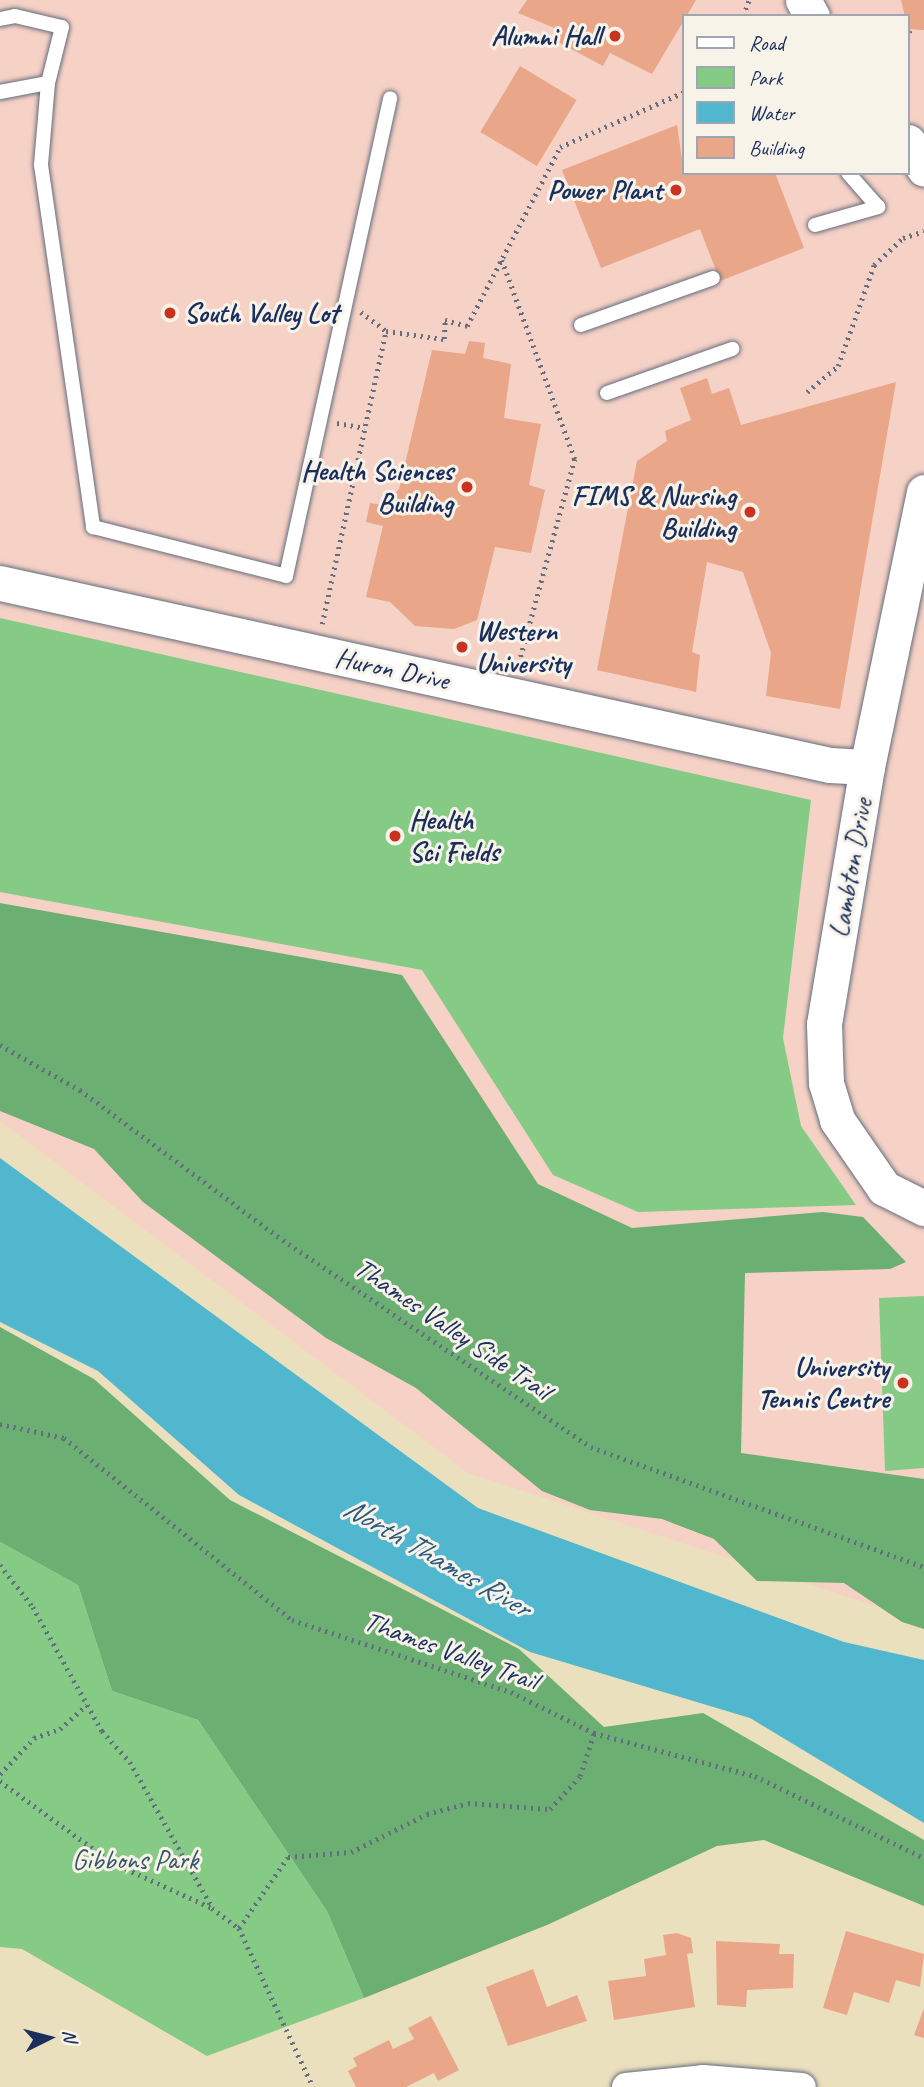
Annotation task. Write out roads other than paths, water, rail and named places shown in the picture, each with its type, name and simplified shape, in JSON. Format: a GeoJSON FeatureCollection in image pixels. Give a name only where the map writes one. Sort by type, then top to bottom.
{"type":"FeatureCollection","features":[{"type":"Feature","properties":{"kind":"street"},"geometry":{"type":"LineString","coordinates":[[910,145],[924,169]]}},
{"type":"Feature","properties":{"kind":"street","name":"Lambton Drive"},"geometry":{"type":"LineString","coordinates":[[924,492],[867,767],[824,1024],[826,1083],[837,1120],[884,1188],[924,1208]]}},
{"type":"Feature","properties":{"kind":"street","name":"Huron Drive"},"geometry":{"type":"LineString","coordinates":[[0,583],[830,765],[867,767]]}},
{"type":"Feature","properties":{"kind":"street"},"geometry":{"type":"LineString","coordinates":[[626,2087],[703,2079],[802,2087]]}},
{"type":"Feature","properties":{"kind":"lane"},"geometry":{"type":"LineString","coordinates":[[0,19],[15,16],[62,27],[48,83],[41,165],[93,527],[286,576],[323,420],[390,98]]}},
{"type":"Feature","properties":{"kind":"lane"},"geometry":{"type":"LineString","coordinates":[[0,92],[48,83]]}},
{"type":"Feature","properties":{"kind":"lane"},"geometry":{"type":"LineString","coordinates":[[815,225],[878,207],[850,175]]}},
{"type":"Feature","properties":{"kind":"lane"},"geometry":{"type":"LineString","coordinates":[[581,326],[713,278]]}},
{"type":"Feature","properties":{"kind":"lane"},"geometry":{"type":"LineString","coordinates":[[607,393],[732,349]]}},
{"type":"Feature","properties":{"kind":"water","name":"North Thames River"},"geometry":{"type":"Polygon","coordinates":[[[0,1158],[478,1508],[844,1642],[924,1660],[924,1823],[750,1718],[530,1652],[239,1495],[98,1371],[0,1322],[0,1158]]]}},
{"type":"Feature","properties":{"kind":"place","name":"Alumni Hall"},"geometry":{"type":"Point","coordinates":[615,36]}},
{"type":"Feature","properties":{"kind":"place","name":"Power Plant"},"geometry":{"type":"Point","coordinates":[676,190]}},
{"type":"Feature","properties":{"kind":"place","name":"South Valley Lot"},"geometry":{"type":"Point","coordinates":[170,313]}},
{"type":"Feature","properties":{"kind":"place","name":"Health Sciences Building"},"geometry":{"type":"Point","coordinates":[467,487]}},
{"type":"Feature","properties":{"kind":"place","name":"FIMS & Nursing Building"},"geometry":{"type":"Point","coordinates":[750,512]}},
{"type":"Feature","properties":{"kind":"place","name":"Western University"},"geometry":{"type":"Point","coordinates":[462,647]}},
{"type":"Feature","properties":{"kind":"place","name":"Health Sci Fields"},"geometry":{"type":"Point","coordinates":[395,836]}},
{"type":"Feature","properties":{"kind":"place","name":"University Tennis Centre"},"geometry":{"type":"Point","coordinates":[903,1383]}},
{"type":"Feature","properties":{"kind":"park label","name":"Gibbons Park"},"geometry":{"type":"Point","coordinates":[135,1860]}}]}
